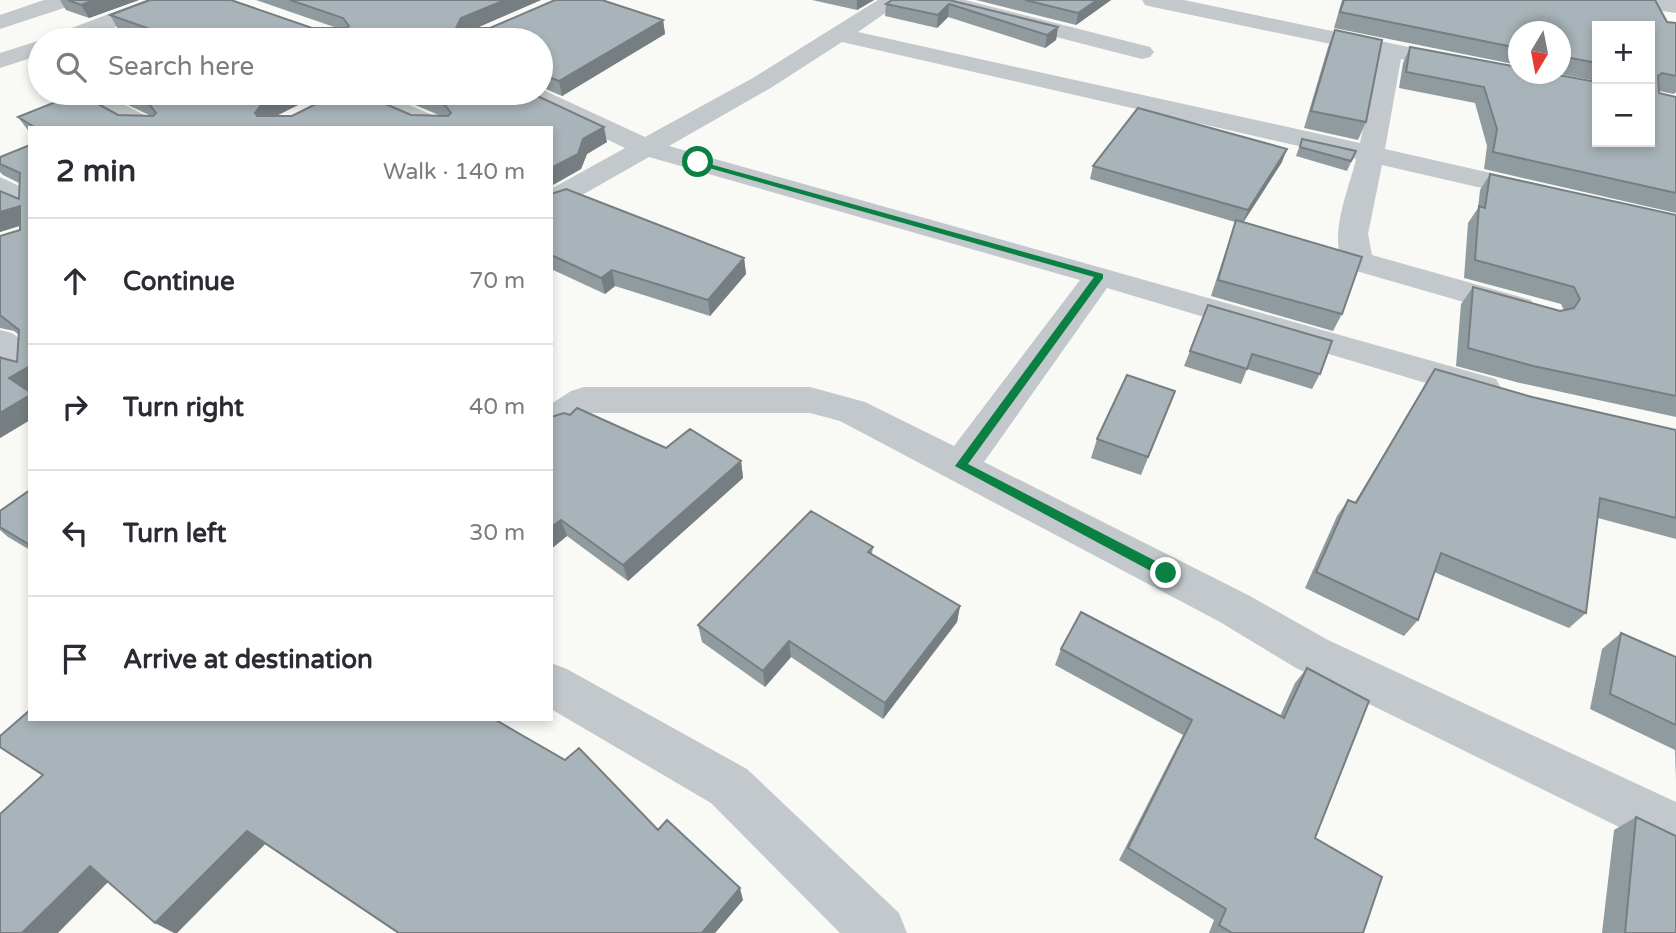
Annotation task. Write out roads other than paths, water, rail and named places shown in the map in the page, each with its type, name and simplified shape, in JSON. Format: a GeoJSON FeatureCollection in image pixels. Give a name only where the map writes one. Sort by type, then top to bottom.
{"type":"FeatureCollection","features":[{"type":"Feature","properties":{"kind":"street"},"geometry":{"type":"LineString","coordinates":[[0,22],[65,0]]}},
{"type":"Feature","properties":{"kind":"street"},"geometry":{"type":"LineString","coordinates":[[97,28],[165,0]]}},
{"type":"Feature","properties":{"kind":"street"},"geometry":{"type":"LineString","coordinates":[[559,189],[644,147],[760,84],[892,0]]}},
{"type":"Feature","properties":{"kind":"street"},"geometry":{"type":"LineString","coordinates":[[939,0],[1142,52]]}},
{"type":"Feature","properties":{"kind":"street"},"geometry":{"type":"LineString","coordinates":[[1153,0],[1474,67]]}},
{"type":"Feature","properties":{"kind":"street"},"geometry":{"type":"LineString","coordinates":[[1633,0],[1676,6]]}},
{"type":"Feature","properties":{"kind":"street"},"geometry":{"type":"LineString","coordinates":[[106,25],[114,28]]}},
{"type":"Feature","properties":{"kind":"street"},"geometry":{"type":"LineString","coordinates":[[840,35],[1570,200]]}},
{"type":"Feature","properties":{"kind":"street"},"geometry":{"type":"LineString","coordinates":[[1391,51],[1353,234],[1357,261],[1548,315]]}},
{"type":"Feature","properties":{"kind":"street"},"geometry":{"type":"LineString","coordinates":[[8,59],[28,52]]}},
{"type":"Feature","properties":{"kind":"street"},"geometry":{"type":"LineString","coordinates":[[8,59],[28,65]]}},
{"type":"Feature","properties":{"kind":"street"},"geometry":{"type":"LineString","coordinates":[[553,104],[644,147],[1100,276],[1506,395]]}},
{"type":"Feature","properties":{"kind":"street"},"geometry":{"type":"LineString","coordinates":[[106,105],[145,126]]}},
{"type":"Feature","properties":{"kind":"street"},"geometry":{"type":"LineString","coordinates":[[298,118],[324,105]]}},
{"type":"Feature","properties":{"kind":"street"},"geometry":{"type":"LineString","coordinates":[[390,105],[436,126]]}},
{"type":"Feature","properties":{"kind":"street"},"geometry":{"type":"LineString","coordinates":[[0,186],[28,202]]}},
{"type":"Feature","properties":{"kind":"street"},"geometry":{"type":"LineString","coordinates":[[960,466],[1100,276]]}},
{"type":"Feature","properties":{"kind":"street"},"geometry":{"type":"LineString","coordinates":[[0,341],[28,362]]}},
{"type":"Feature","properties":{"kind":"street"},"geometry":{"type":"LineString","coordinates":[[553,421],[583,400],[810,400],[852,411],[1235,609],[1312,654],[1676,829]]}},
{"type":"Feature","properties":{"kind":"street"},"geometry":{"type":"LineString","coordinates":[[553,685],[729,786],[879,933]]}}]}
